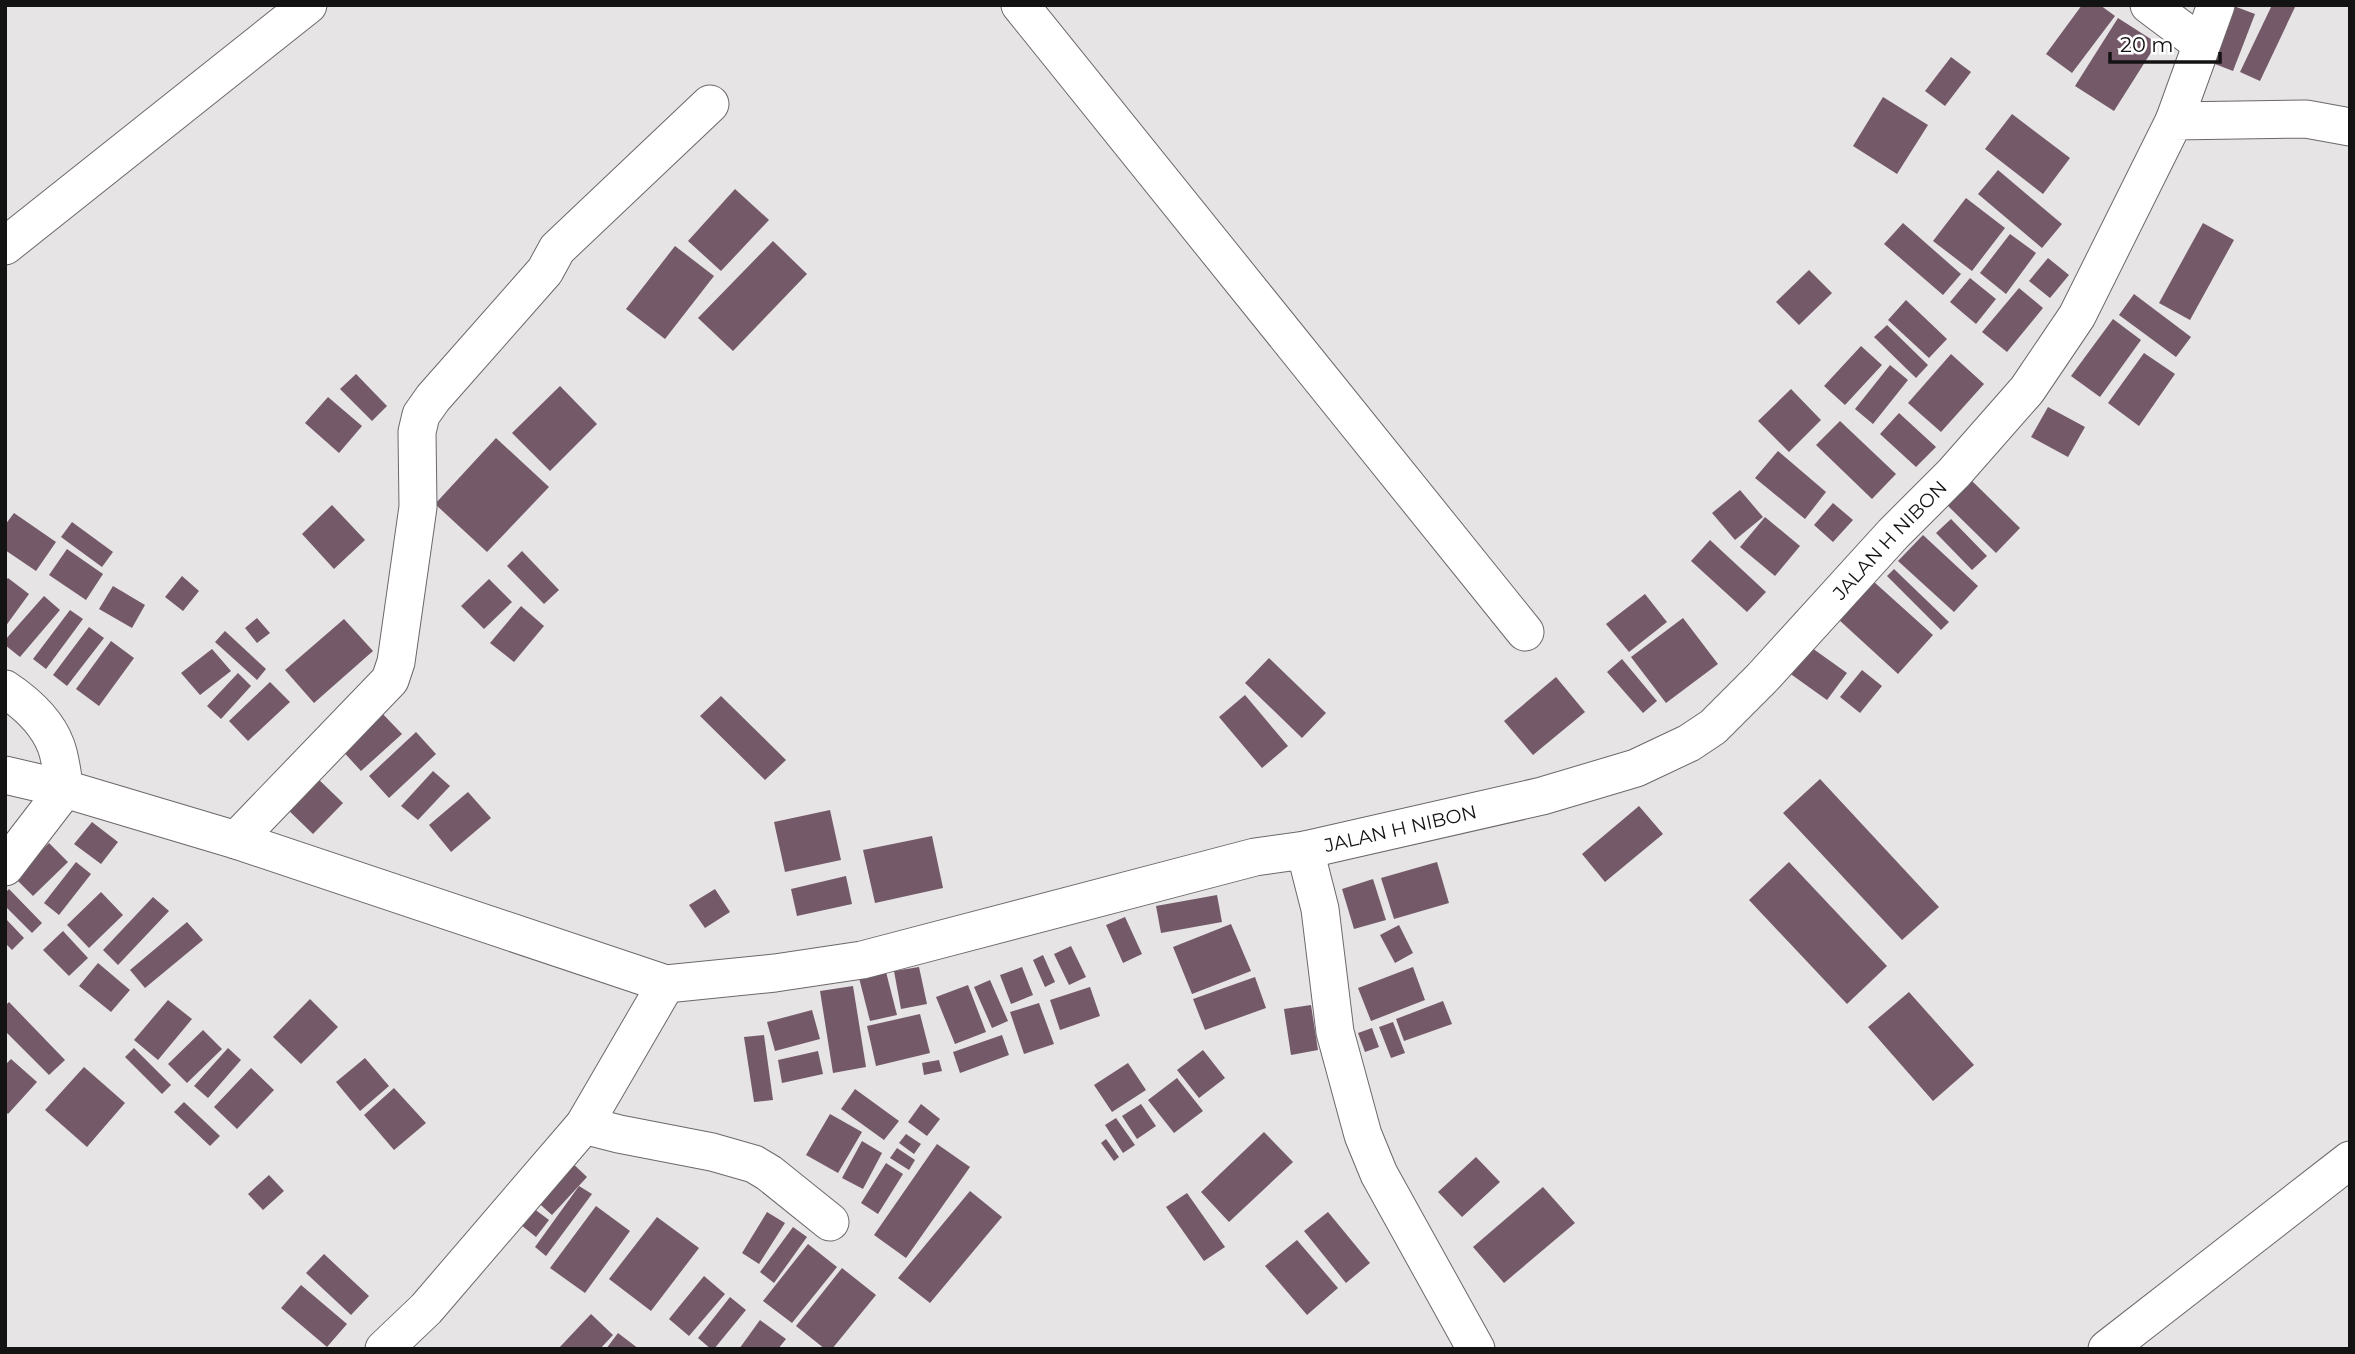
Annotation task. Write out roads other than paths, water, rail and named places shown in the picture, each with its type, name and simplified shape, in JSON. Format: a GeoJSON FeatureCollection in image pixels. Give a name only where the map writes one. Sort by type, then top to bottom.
{"type":"FeatureCollection","features":[{"type":"Feature","properties":{"kind":"street"},"geometry":{"type":"LineString","coordinates":[[5,246],[308,5]]}},
{"type":"Feature","properties":{"kind":"street"},"geometry":{"type":"LineString","coordinates":[[1020,5],[1525,632]]}},
{"type":"Feature","properties":{"kind":"street"},"geometry":{"type":"LineString","coordinates":[[2149,5],[2201,44]]}},
{"type":"Feature","properties":{"kind":"street","name":"JALAN H NIBON"},"geometry":{"type":"LineString","coordinates":[[666,984],[775,973],[862,960],[1255,857],[1305,850],[1542,796],[1662,757],[1713,727],[1771,669],[1893,534],[1954,473],[2027,390],[2077,316],[2174,121],[2216,5]]}},
{"type":"Feature","properties":{"kind":"street"},"geometry":{"type":"LineString","coordinates":[[236,840],[390,680],[396,662],[418,507],[417,432],[421,415],[545,271],[557,249],[710,104]]}},
{"type":"Feature","properties":{"kind":"street"},"geometry":{"type":"LineString","coordinates":[[2174,121],[2306,119],[2350,127]]}},
{"type":"Feature","properties":{"kind":"street"},"geometry":{"type":"LineString","coordinates":[[5,689],[25,703],[50,736],[56,746],[65,789],[5,867]]}},
{"type":"Feature","properties":{"kind":"street"},"geometry":{"type":"LineString","coordinates":[[5,775],[65,789],[236,840],[666,984],[584,1125],[426,1309],[384,1349]]}},
{"type":"Feature","properties":{"kind":"street"},"geometry":{"type":"LineString","coordinates":[[1305,850],[1320,909],[1335,1032],[1363,1135],[1379,1174],[1476,1349]]}},
{"type":"Feature","properties":{"kind":"street"},"geometry":{"type":"LineString","coordinates":[[584,1125],[712,1152],[754,1164],[830,1222]]}},
{"type":"Feature","properties":{"kind":"street"},"geometry":{"type":"LineString","coordinates":[[2107,1349],[2350,1160]]}}]}
